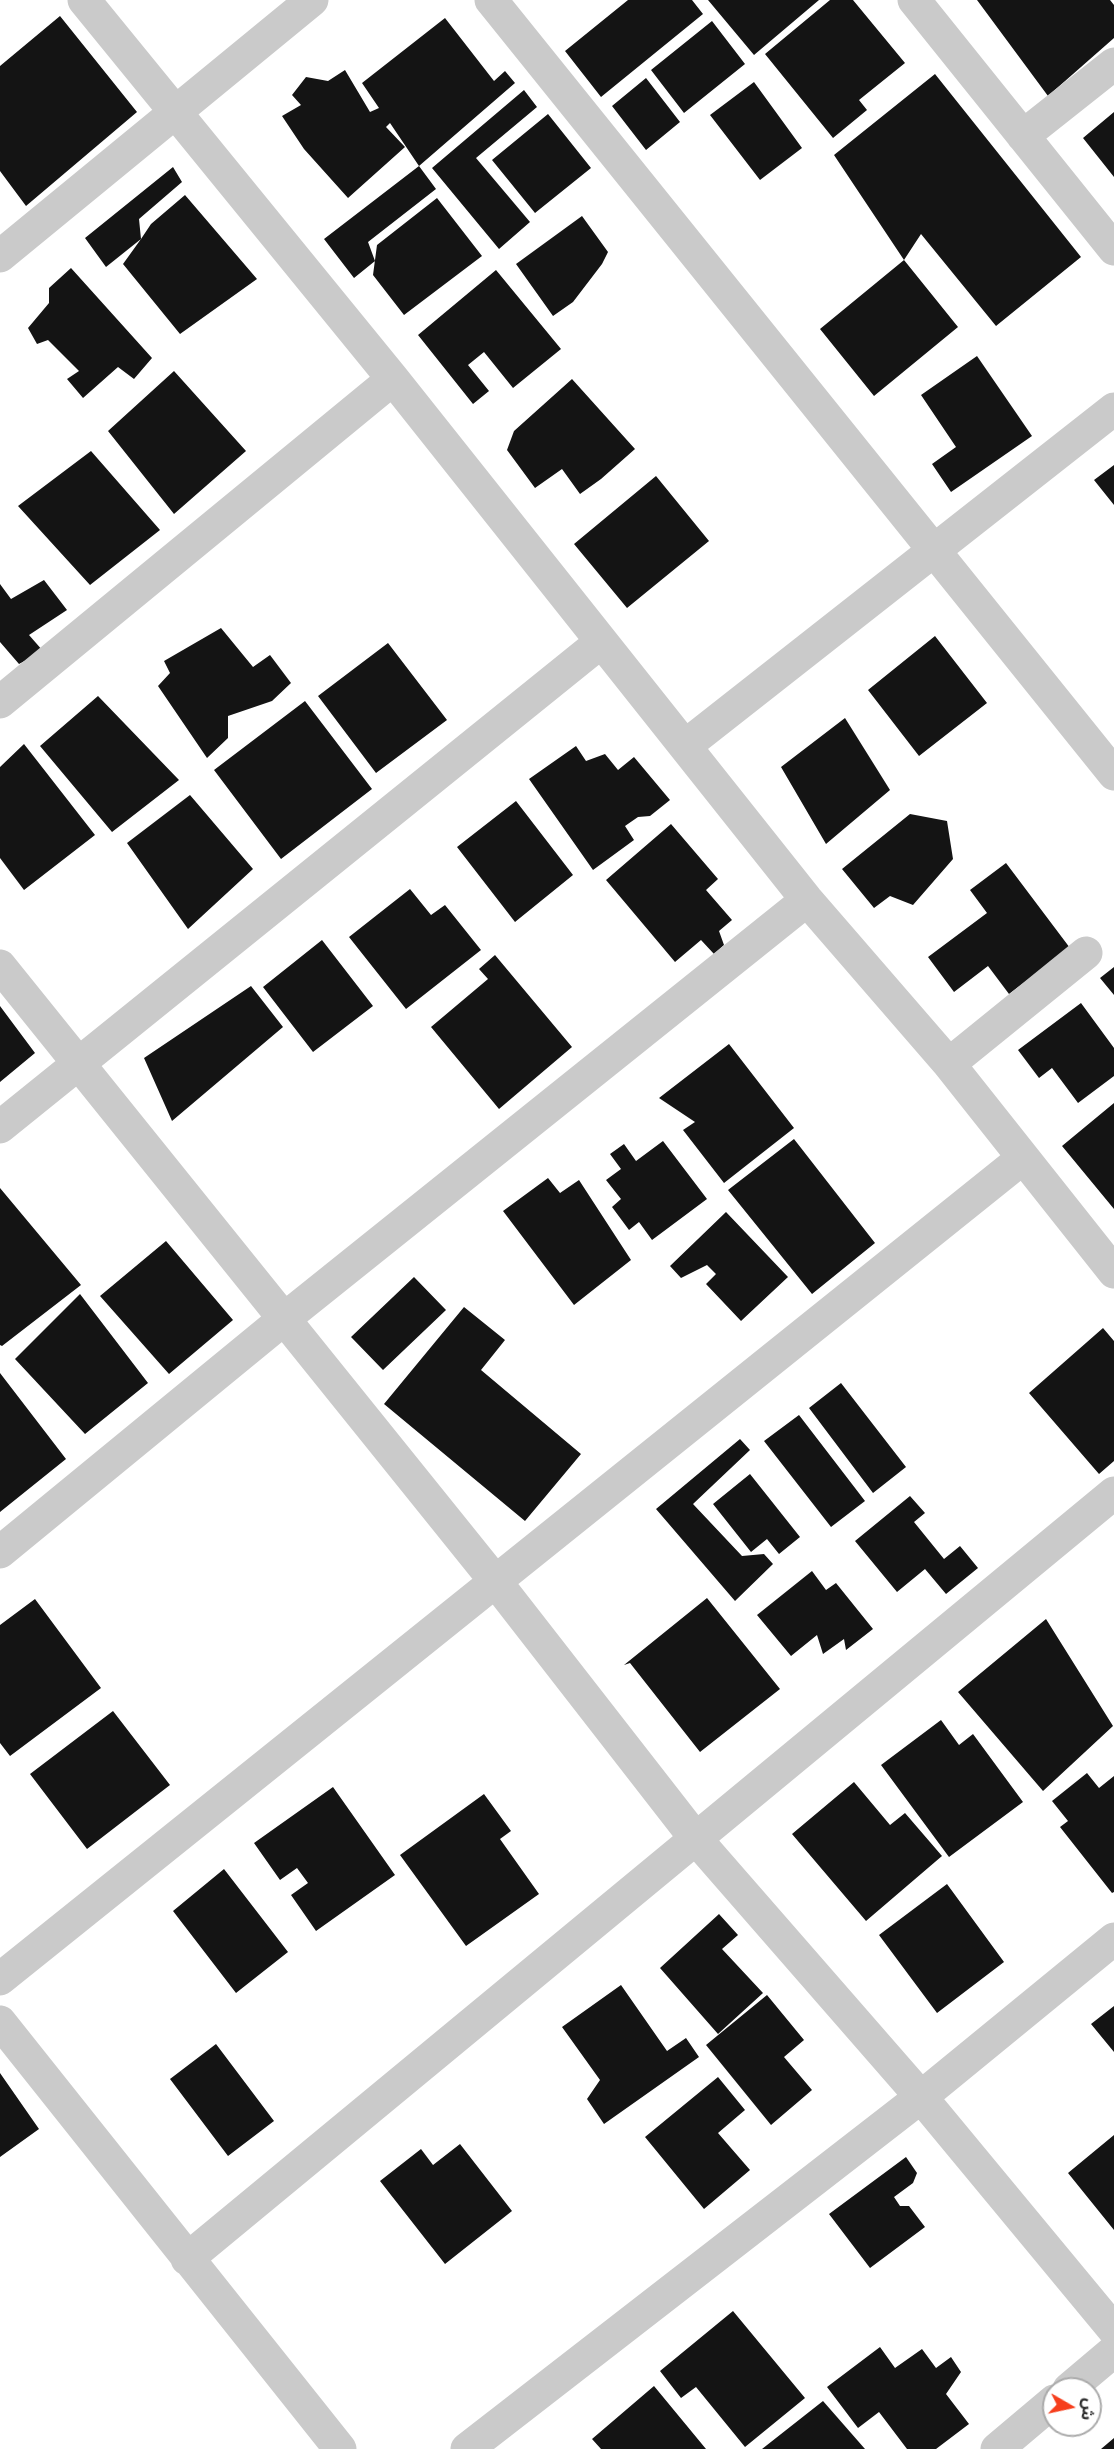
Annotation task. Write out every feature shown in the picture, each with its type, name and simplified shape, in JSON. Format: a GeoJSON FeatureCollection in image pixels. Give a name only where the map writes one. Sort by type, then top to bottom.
{"type":"FeatureCollection","features":[{"type":"Feature","properties":{"kind":"street"},"geometry":{"type":"LineString","coordinates":[[84,0],[393,379],[807,900],[949,1064],[1114,1272]]}},
{"type":"Feature","properties":{"kind":"street"},"geometry":{"type":"LineString","coordinates":[[0,256],[312,0]]}},
{"type":"Feature","properties":{"kind":"street"},"geometry":{"type":"LineString","coordinates":[[491,0],[1114,774]]}},
{"type":"Feature","properties":{"kind":"street"},"geometry":{"type":"LineString","coordinates":[[914,0],[1114,249]]}},
{"type":"Feature","properties":{"kind":"street"},"geometry":{"type":"LineString","coordinates":[[1023,136],[1114,63]]}},
{"type":"Feature","properties":{"kind":"street"},"geometry":{"type":"LineString","coordinates":[[0,702],[393,379]]}},
{"type":"Feature","properties":{"kind":"street"},"geometry":{"type":"LineString","coordinates":[[685,746],[934,548],[1114,409]]}},
{"type":"Feature","properties":{"kind":"street"},"geometry":{"type":"LineString","coordinates":[[0,1127],[601,642]]}},
{"type":"Feature","properties":{"kind":"street"},"geometry":{"type":"LineString","coordinates":[[0,1552],[284,1319],[807,900]]}},
{"type":"Feature","properties":{"kind":"street"},"geometry":{"type":"LineString","coordinates":[[949,1064],[1086,953]]}},
{"type":"Feature","properties":{"kind":"street"},"geometry":{"type":"LineString","coordinates":[[0,966],[496,1582],[696,1839],[921,2097],[1114,2330]]}},
{"type":"Feature","properties":{"kind":"street"},"geometry":{"type":"LineString","coordinates":[[0,1979],[1023,1158]]}},
{"type":"Feature","properties":{"kind":"street"},"geometry":{"type":"LineString","coordinates":[[186,2259],[1114,1493]]}},
{"type":"Feature","properties":{"kind":"street"},"geometry":{"type":"LineString","coordinates":[[467,2449],[921,2097],[1114,1939]]}},
{"type":"Feature","properties":{"kind":"street"},"geometry":{"type":"LineString","coordinates":[[0,2022],[186,2259],[340,2449]]}},
{"type":"Feature","properties":{"kind":"street"},"geometry":{"type":"LineString","coordinates":[[1083,2377],[1114,2351]]}},
{"type":"Feature","properties":{"kind":"street"},"geometry":{"type":"LineString","coordinates":[[997,2449],[1042,2411]]}},
{"type":"Feature","properties":{"kind":"building"},"geometry":{"type":"Polygon","coordinates":[[[628,0],[692,0],[703,14],[601,97],[565,51],[628,0]]]}},
{"type":"Feature","properties":{"kind":"building"},"geometry":{"type":"Polygon","coordinates":[[[708,0],[819,0],[754,55],[708,0]]]}},
{"type":"Feature","properties":{"kind":"building"},"geometry":{"type":"Polygon","coordinates":[[[830,0],[853,0],[905,63],[859,100],[867,110],[833,138],[765,54],[830,0]]]}},
{"type":"Feature","properties":{"kind":"building"},"geometry":{"type":"Polygon","coordinates":[[[977,0],[1110,0],[1114,5],[1114,38],[1048,96],[977,0]]]}},
{"type":"Feature","properties":{"kind":"building"},"geometry":{"type":"Polygon","coordinates":[[[60,16],[137,112],[26,206],[0,171],[0,66],[60,16]]]}},
{"type":"Feature","properties":{"kind":"building"},"geometry":{"type":"Polygon","coordinates":[[[445,18],[494,81],[505,71],[515,83],[419,166],[390,123],[386,127],[405,147],[348,198],[304,149],[282,116],[301,105],[292,95],[306,77],[328,81],[345,70],[370,112],[379,108],[362,83],[445,18]]]}},
{"type":"Feature","properties":{"kind":"building"},"geometry":{"type":"Polygon","coordinates":[[[712,21],[745,64],[684,113],[651,70],[712,21]]]}},
{"type":"Feature","properties":{"kind":"building"},"geometry":{"type":"Polygon","coordinates":[[[935,74],[1081,257],[996,326],[921,234],[904,260],[834,155],[935,74]]]}},
{"type":"Feature","properties":{"kind":"building"},"geometry":{"type":"Polygon","coordinates":[[[646,78],[680,122],[646,150],[612,106],[646,78]]]}},
{"type":"Feature","properties":{"kind":"building"},"geometry":{"type":"Polygon","coordinates":[[[754,82],[802,148],[760,180],[710,115],[754,82]]]}},
{"type":"Feature","properties":{"kind":"building"},"geometry":{"type":"Polygon","coordinates":[[[524,90],[537,107],[476,158],[530,222],[499,249],[432,168],[524,90]]]}},
{"type":"Feature","properties":{"kind":"building"},"geometry":{"type":"Polygon","coordinates":[[[1114,112],[1114,177],[1083,138],[1114,112]]]}},
{"type":"Feature","properties":{"kind":"building"},"geometry":{"type":"Polygon","coordinates":[[[548,114],[591,168],[535,213],[492,160],[548,114]]]}},
{"type":"Feature","properties":{"kind":"building"},"geometry":{"type":"Polygon","coordinates":[[[419,166],[436,189],[368,242],[375,261],[354,278],[324,239],[419,166]]]}},
{"type":"Feature","properties":{"kind":"building"},"geometry":{"type":"Polygon","coordinates":[[[173,167],[182,182],[139,219],[141,239],[106,267],[85,238],[173,167]]]}},
{"type":"Feature","properties":{"kind":"building"},"geometry":{"type":"Polygon","coordinates":[[[185,195],[257,279],[180,334],[123,264],[151,224],[185,195]]]}},
{"type":"Feature","properties":{"kind":"building"},"geometry":{"type":"Polygon","coordinates":[[[437,198],[482,256],[404,315],[373,275],[377,245],[437,198]]]}},
{"type":"Feature","properties":{"kind":"building"},"geometry":{"type":"Polygon","coordinates":[[[582,216],[608,252],[602,264],[573,302],[553,316],[516,264],[582,216]]]}},
{"type":"Feature","properties":{"kind":"building"},"geometry":{"type":"Polygon","coordinates":[[[904,260],[958,327],[874,396],[820,329],[904,260]]]}},
{"type":"Feature","properties":{"kind":"building"},"geometry":{"type":"Polygon","coordinates":[[[71,268],[152,358],[134,379],[118,367],[83,398],[67,379],[79,371],[48,340],[37,344],[28,328],[49,303],[49,288],[71,268]]]}},
{"type":"Feature","properties":{"kind":"building"},"geometry":{"type":"Polygon","coordinates":[[[496,270],[561,349],[513,388],[484,352],[468,365],[489,391],[473,404],[418,335],[496,270]]]}},
{"type":"Feature","properties":{"kind":"building"},"geometry":{"type":"Polygon","coordinates":[[[977,356],[1032,436],[951,492],[932,464],[956,447],[921,395],[977,356]]]}},
{"type":"Feature","properties":{"kind":"building"},"geometry":{"type":"Polygon","coordinates":[[[174,371],[246,451],[174,514],[108,431],[174,371]]]}},
{"type":"Feature","properties":{"kind":"building"},"geometry":{"type":"Polygon","coordinates":[[[572,379],[635,449],[580,494],[562,469],[535,488],[507,450],[514,431],[572,379]]]}},
{"type":"Feature","properties":{"kind":"building"},"geometry":{"type":"Polygon","coordinates":[[[91,451],[160,530],[90,585],[18,506],[91,451]]]}},
{"type":"Feature","properties":{"kind":"building"},"geometry":{"type":"Polygon","coordinates":[[[1114,465],[1114,505],[1094,480],[1114,465]]]}},
{"type":"Feature","properties":{"kind":"building"},"geometry":{"type":"Polygon","coordinates":[[[656,476],[709,541],[627,608],[574,544],[656,476]]]}},
{"type":"Feature","properties":{"kind":"building"},"geometry":{"type":"Polygon","coordinates":[[[44,580],[67,610],[29,635],[43,651],[19,664],[0,642],[0,584],[11,599],[44,580]]]}},
{"type":"Feature","properties":{"kind":"building"},"geometry":{"type":"Polygon","coordinates":[[[221,628],[253,667],[270,655],[291,683],[272,701],[228,716],[228,738],[207,758],[158,686],[170,673],[164,661],[221,628]]]}},
{"type":"Feature","properties":{"kind":"building"},"geometry":{"type":"Polygon","coordinates":[[[935,636],[987,703],[919,756],[868,690],[935,636]]]}},
{"type":"Feature","properties":{"kind":"building"},"geometry":{"type":"Polygon","coordinates":[[[388,643],[447,720],[376,773],[318,696],[388,643]]]}},
{"type":"Feature","properties":{"kind":"building"},"geometry":{"type":"Polygon","coordinates":[[[98,696],[179,780],[112,832],[40,746],[98,696]]]}},
{"type":"Feature","properties":{"kind":"building"},"geometry":{"type":"Polygon","coordinates":[[[305,701],[372,789],[281,859],[214,770],[305,701]]]}},
{"type":"Feature","properties":{"kind":"building"},"geometry":{"type":"Polygon","coordinates":[[[845,718],[890,790],[826,844],[781,767],[845,718]]]}},
{"type":"Feature","properties":{"kind":"building"},"geometry":{"type":"Polygon","coordinates":[[[24,744],[95,835],[24,890],[0,858],[0,767],[24,744]]]}},
{"type":"Feature","properties":{"kind":"building"},"geometry":{"type":"Polygon","coordinates":[[[576,746],[586,761],[605,754],[618,770],[634,757],[670,800],[650,816],[638,817],[625,826],[634,840],[593,870],[529,779],[576,746]]]}},
{"type":"Feature","properties":{"kind":"building"},"geometry":{"type":"Polygon","coordinates":[[[190,795],[253,869],[188,929],[127,843],[190,795]]]}},
{"type":"Feature","properties":{"kind":"building"},"geometry":{"type":"Polygon","coordinates":[[[516,801],[573,875],[515,922],[457,847],[516,801]]]}},
{"type":"Feature","properties":{"kind":"building"},"geometry":{"type":"Polygon","coordinates":[[[910,814],[947,821],[953,859],[913,905],[890,896],[874,908],[842,869],[910,814]]]}},
{"type":"Feature","properties":{"kind":"building"},"geometry":{"type":"Polygon","coordinates":[[[671,824],[718,879],[706,890],[732,920],[719,931],[724,945],[714,954],[701,940],[675,962],[606,880],[671,824]]]}},
{"type":"Feature","properties":{"kind":"building"},"geometry":{"type":"Polygon","coordinates":[[[1006,863],[1070,948],[1009,994],[988,966],[954,992],[928,957],[987,913],[970,890],[1006,863]]]}},
{"type":"Feature","properties":{"kind":"building"},"geometry":{"type":"Polygon","coordinates":[[[410,889],[431,915],[445,905],[481,950],[406,1009],[349,937],[410,889]]]}},
{"type":"Feature","properties":{"kind":"building"},"geometry":{"type":"Polygon","coordinates":[[[322,940],[373,1006],[313,1052],[263,987],[322,940]]]}},
{"type":"Feature","properties":{"kind":"building"},"geometry":{"type":"Polygon","coordinates":[[[495,955],[572,1047],[499,1109],[431,1027],[488,979],[479,969],[495,955]]]}},
{"type":"Feature","properties":{"kind":"building"},"geometry":{"type":"Polygon","coordinates":[[[1114,967],[1114,995],[1100,978],[1114,967]]]}},
{"type":"Feature","properties":{"kind":"building"},"geometry":{"type":"Polygon","coordinates":[[[251,986],[283,1027],[172,1121],[144,1058],[251,986]]]}},
{"type":"Feature","properties":{"kind":"building"},"geometry":{"type":"Polygon","coordinates":[[[1081,1003],[1114,1048],[1114,1076],[1078,1103],[1052,1068],[1039,1078],[1018,1050],[1081,1003]]]}},
{"type":"Feature","properties":{"kind":"building"},"geometry":{"type":"Polygon","coordinates":[[[0,1006],[35,1053],[0,1082],[0,1006]]]}},
{"type":"Feature","properties":{"kind":"building"},"geometry":{"type":"Polygon","coordinates":[[[729,1044],[794,1128],[724,1183],[683,1130],[695,1122],[659,1098],[729,1044]]]}},
{"type":"Feature","properties":{"kind":"building"},"geometry":{"type":"Polygon","coordinates":[[[1114,1103],[1114,1209],[1062,1146],[1114,1103]]]}},
{"type":"Feature","properties":{"kind":"building"},"geometry":{"type":"Polygon","coordinates":[[[794,1139],[875,1243],[812,1294],[728,1190],[794,1139]]]}},
{"type":"Feature","properties":{"kind":"building"},"geometry":{"type":"Polygon","coordinates":[[[663,1141],[707,1199],[652,1240],[639,1222],[629,1230],[612,1207],[621,1199],[606,1180],[621,1169],[610,1154],[624,1144],[636,1161],[663,1141]]]}},
{"type":"Feature","properties":{"kind":"building"},"geometry":{"type":"Polygon","coordinates":[[[548,1178],[560,1193],[579,1180],[631,1260],[574,1305],[503,1211],[548,1178]]]}},
{"type":"Feature","properties":{"kind":"building"},"geometry":{"type":"Polygon","coordinates":[[[0,1188],[81,1285],[2,1346],[0,1345],[0,1188]]]}},
{"type":"Feature","properties":{"kind":"building"},"geometry":{"type":"Polygon","coordinates":[[[726,1212],[788,1277],[741,1321],[706,1284],[716,1274],[707,1265],[681,1278],[670,1266],[726,1212]]]}},
{"type":"Feature","properties":{"kind":"building"},"geometry":{"type":"Polygon","coordinates":[[[166,1241],[233,1320],[169,1374],[100,1296],[166,1241]]]}},
{"type":"Feature","properties":{"kind":"building"},"geometry":{"type":"Polygon","coordinates":[[[414,1277],[446,1310],[383,1370],[351,1337],[414,1277]]]}},
{"type":"Feature","properties":{"kind":"building"},"geometry":{"type":"Polygon","coordinates":[[[80,1294],[148,1383],[85,1434],[15,1359],[80,1294]]]}},
{"type":"Feature","properties":{"kind":"building"},"geometry":{"type":"Polygon","coordinates":[[[464,1307],[505,1340],[481,1370],[581,1454],[525,1521],[384,1404],[464,1307]]]}},
{"type":"Feature","properties":{"kind":"building"},"geometry":{"type":"Polygon","coordinates":[[[1103,1328],[1114,1341],[1114,1461],[1099,1474],[1029,1393],[1103,1328]]]}},
{"type":"Feature","properties":{"kind":"building"},"geometry":{"type":"Polygon","coordinates":[[[0,1373],[66,1459],[0,1512],[0,1373]]]}},
{"type":"Feature","properties":{"kind":"building"},"geometry":{"type":"Polygon","coordinates":[[[841,1383],[906,1467],[873,1493],[809,1408],[841,1383]]]}},
{"type":"Feature","properties":{"kind":"building"},"geometry":{"type":"Polygon","coordinates":[[[799,1415],[865,1501],[831,1527],[764,1441],[799,1415]]]}},
{"type":"Feature","properties":{"kind":"building"},"geometry":{"type":"Polygon","coordinates":[[[740,1439],[750,1450],[693,1504],[742,1556],[764,1554],[773,1564],[735,1601],[656,1509],[740,1439]]]}},
{"type":"Feature","properties":{"kind":"building"},"geometry":{"type":"Polygon","coordinates":[[[750,1474],[800,1537],[779,1554],[767,1539],[751,1552],[713,1504],[750,1474]]]}},
{"type":"Feature","properties":{"kind":"building"},"geometry":{"type":"Polygon","coordinates":[[[910,1496],[925,1513],[914,1522],[944,1559],[960,1546],[978,1568],[946,1594],[925,1569],[897,1592],[855,1541],[910,1496]]]}},
{"type":"Feature","properties":{"kind":"building"},"geometry":{"type":"Polygon","coordinates":[[[812,1571],[826,1590],[836,1583],[873,1629],[846,1650],[844,1639],[823,1654],[817,1635],[791,1656],[757,1615],[812,1571]]]}},
{"type":"Feature","properties":{"kind":"building"},"geometry":{"type":"Polygon","coordinates":[[[707,1598],[780,1689],[700,1752],[630,1663],[624,1665],[707,1598]]]}},
{"type":"Feature","properties":{"kind":"building"},"geometry":{"type":"Polygon","coordinates":[[[35,1599],[101,1688],[10,1756],[0,1743],[0,1625],[35,1599]]]}},
{"type":"Feature","properties":{"kind":"building"},"geometry":{"type":"Polygon","coordinates":[[[1046,1619],[1113,1726],[1043,1791],[958,1692],[1046,1619]]]}},
{"type":"Feature","properties":{"kind":"building"},"geometry":{"type":"Polygon","coordinates":[[[113,1711],[170,1785],[87,1849],[30,1774],[113,1711]]]}},
{"type":"Feature","properties":{"kind":"building"},"geometry":{"type":"Polygon","coordinates":[[[941,1720],[959,1745],[973,1734],[1023,1802],[949,1857],[881,1765],[941,1720]]]}},
{"type":"Feature","properties":{"kind":"building"},"geometry":{"type":"Polygon","coordinates":[[[1087,1773],[1099,1788],[1114,1776],[1114,1892],[1112,1893],[1060,1827],[1068,1821],[1052,1801],[1087,1773]]]}},
{"type":"Feature","properties":{"kind":"building"},"geometry":{"type":"Polygon","coordinates":[[[854,1782],[890,1825],[905,1813],[942,1856],[866,1921],[792,1834],[854,1782]]]}},
{"type":"Feature","properties":{"kind":"building"},"geometry":{"type":"Polygon","coordinates":[[[333,1787],[395,1875],[316,1931],[291,1895],[308,1883],[297,1868],[280,1880],[254,1843],[333,1787]]]}},
{"type":"Feature","properties":{"kind":"building"},"geometry":{"type":"Polygon","coordinates":[[[484,1794],[511,1831],[500,1839],[539,1894],[466,1946],[400,1855],[484,1794]]]}},
{"type":"Feature","properties":{"kind":"building"},"geometry":{"type":"Polygon","coordinates":[[[224,1869],[288,1952],[236,1993],[173,1911],[224,1869]]]}},
{"type":"Feature","properties":{"kind":"building"},"geometry":{"type":"Polygon","coordinates":[[[947,1884],[1004,1962],[937,2013],[879,1935],[947,1884]]]}},
{"type":"Feature","properties":{"kind":"building"},"geometry":{"type":"Polygon","coordinates":[[[719,1914],[738,1935],[722,1949],[763,1993],[718,2034],[660,1968],[719,1914]]]}},
{"type":"Feature","properties":{"kind":"building"},"geometry":{"type":"Polygon","coordinates":[[[621,1985],[667,2051],[686,2038],[699,2057],[604,2124],[587,2099],[600,2080],[562,2027],[621,1985]]]}},
{"type":"Feature","properties":{"kind":"building"},"geometry":{"type":"Polygon","coordinates":[[[767,1995],[804,2040],[784,2057],[812,2090],[771,2125],[706,2045],[767,1995]]]}},
{"type":"Feature","properties":{"kind":"building"},"geometry":{"type":"Polygon","coordinates":[[[1114,2006],[1114,2052],[1091,2024],[1114,2006]]]}},
{"type":"Feature","properties":{"kind":"building"},"geometry":{"type":"Polygon","coordinates":[[[216,2044],[274,2121],[228,2156],[170,2079],[216,2044]]]}},
{"type":"Feature","properties":{"kind":"building"},"geometry":{"type":"Polygon","coordinates":[[[0,2073],[39,2129],[0,2157],[0,2073]]]}},
{"type":"Feature","properties":{"kind":"building"},"geometry":{"type":"Polygon","coordinates":[[[718,2077],[745,2110],[718,2133],[750,2170],[704,2209],[645,2137],[718,2077]]]}},
{"type":"Feature","properties":{"kind":"building"},"geometry":{"type":"Polygon","coordinates":[[[1114,2135],[1114,2230],[1068,2173],[1114,2135]]]}},
{"type":"Feature","properties":{"kind":"building"},"geometry":{"type":"Polygon","coordinates":[[[460,2144],[512,2211],[445,2264],[380,2181],[421,2149],[433,2165],[460,2144]]]}},
{"type":"Feature","properties":{"kind":"building"},"geometry":{"type":"Polygon","coordinates":[[[906,2157],[917,2173],[913,2183],[894,2197],[900,2206],[909,2206],[925,2227],[870,2268],[829,2214],[906,2157]]]}},
{"type":"Feature","properties":{"kind":"building"},"geometry":{"type":"Polygon","coordinates":[[[733,2311],[805,2398],[745,2447],[696,2387],[681,2398],[660,2371],[733,2311]]]}},
{"type":"Feature","properties":{"kind":"building"},"geometry":{"type":"Polygon","coordinates":[[[880,2347],[895,2368],[922,2349],[936,2368],[951,2357],[961,2372],[946,2394],[969,2424],[936,2449],[907,2449],[879,2412],[858,2428],[827,2387],[880,2347]]]}},
{"type":"Feature","properties":{"kind":"building"},"geometry":{"type":"Polygon","coordinates":[[[654,2386],[706,2449],[601,2449],[592,2439],[654,2386]]]}},
{"type":"Feature","properties":{"kind":"building"},"geometry":{"type":"Polygon","coordinates":[[[823,2401],[865,2449],[762,2449],[823,2401]]]}},
{"type":"Feature","properties":{"kind":"building"},"geometry":{"type":"Polygon","coordinates":[[[1114,2438],[1114,2449],[1101,2449],[1114,2438]]]}}]}
